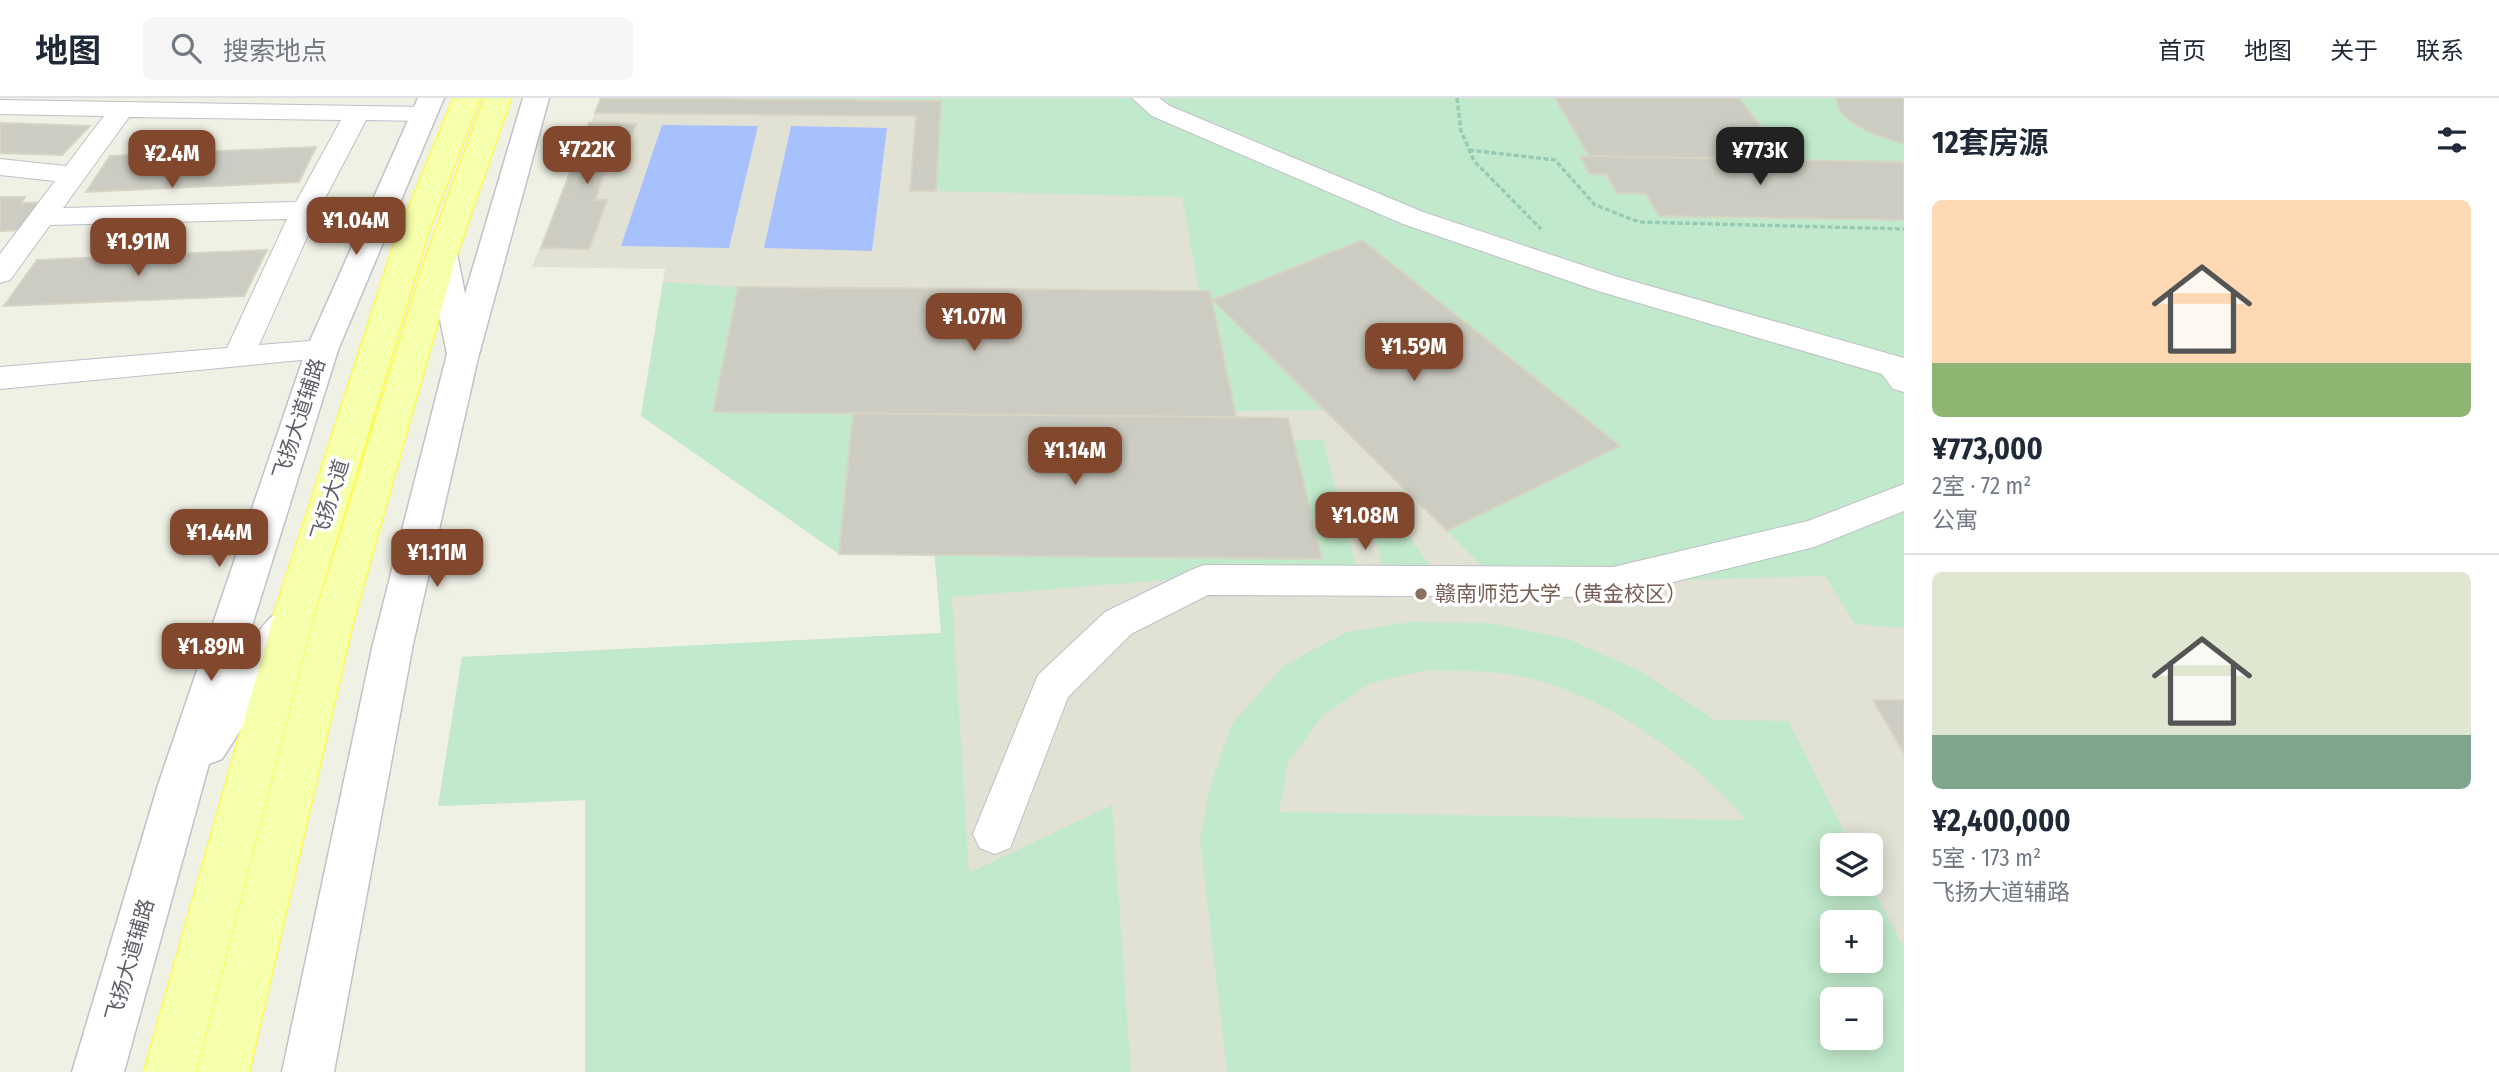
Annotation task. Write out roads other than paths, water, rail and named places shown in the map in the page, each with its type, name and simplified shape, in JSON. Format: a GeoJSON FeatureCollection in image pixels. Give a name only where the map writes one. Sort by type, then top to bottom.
{"type":"FeatureCollection","features":[{"type":"Feature","properties":{"kind":"main road","name":"飞扬大道"},"geometry":{"type":"LineString","coordinates":[[223,1072],[427,245],[430,190],[467,98]]}},
{"type":"Feature","properties":{"kind":"main road","name":"飞扬大道"},"geometry":{"type":"LineString","coordinates":[[170,1072],[294,615],[427,245],[498,98]]}},
{"type":"Feature","properties":{"kind":"street"},"geometry":{"type":"LineString","coordinates":[[308,1072],[393,644],[462,358],[536,98]]}},
{"type":"Feature","properties":{"kind":"street"},"geometry":{"type":"LineString","coordinates":[[1144,98],[1173,117],[1413,218],[1584,276],[1900,371]]}},
{"type":"Feature","properties":{"kind":"street"},"geometry":{"type":"LineString","coordinates":[[0,107],[424,115],[430,190]]}},
{"type":"Feature","properties":{"kind":"street"},"geometry":{"type":"LineString","coordinates":[[0,274],[121,110]]}},
{"type":"Feature","properties":{"kind":"street"},"geometry":{"type":"LineString","coordinates":[[238,358],[305,210],[357,114]]}},
{"type":"Feature","properties":{"kind":"street","name":"飞扬大道辅路"},"geometry":{"type":"LineString","coordinates":[[98,1072],[180,785],[322,350],[424,115]]}},
{"type":"Feature","properties":{"kind":"street"},"geometry":{"type":"LineString","coordinates":[[0,167],[73,175]]}},
{"type":"Feature","properties":{"kind":"street"},"geometry":{"type":"LineString","coordinates":[[40,217],[305,210]]}},
{"type":"Feature","properties":{"kind":"street"},"geometry":{"type":"LineString","coordinates":[[337,314],[427,245],[462,358]]}},
{"type":"Feature","properties":{"kind":"street"},"geometry":{"type":"LineString","coordinates":[[0,378],[322,350]]}},
{"type":"Feature","properties":{"kind":"street"},"geometry":{"type":"LineString","coordinates":[[995,834],[1052,687],[1118,623],[1204,580],[1613,582],[1814,533],[1904,497]]}},
{"type":"Feature","properties":{"kind":"street"},"geometry":{"type":"LineString","coordinates":[[180,785],[294,615]]}},
{"type":"Feature","properties":{"kind":"water"},"geometry":{"type":"Polygon","coordinates":[[[662,125],[758,126],[729,248],[621,246],[662,125]]]}},
{"type":"Feature","properties":{"kind":"water"},"geometry":{"type":"Polygon","coordinates":[[[791,126],[887,128],[872,251],[764,248],[791,126]]]}},
{"type":"Feature","properties":{"kind":"place","name":"赣南师范大学（黄金校区）"},"geometry":{"type":"Point","coordinates":[1421,594]}}]}
